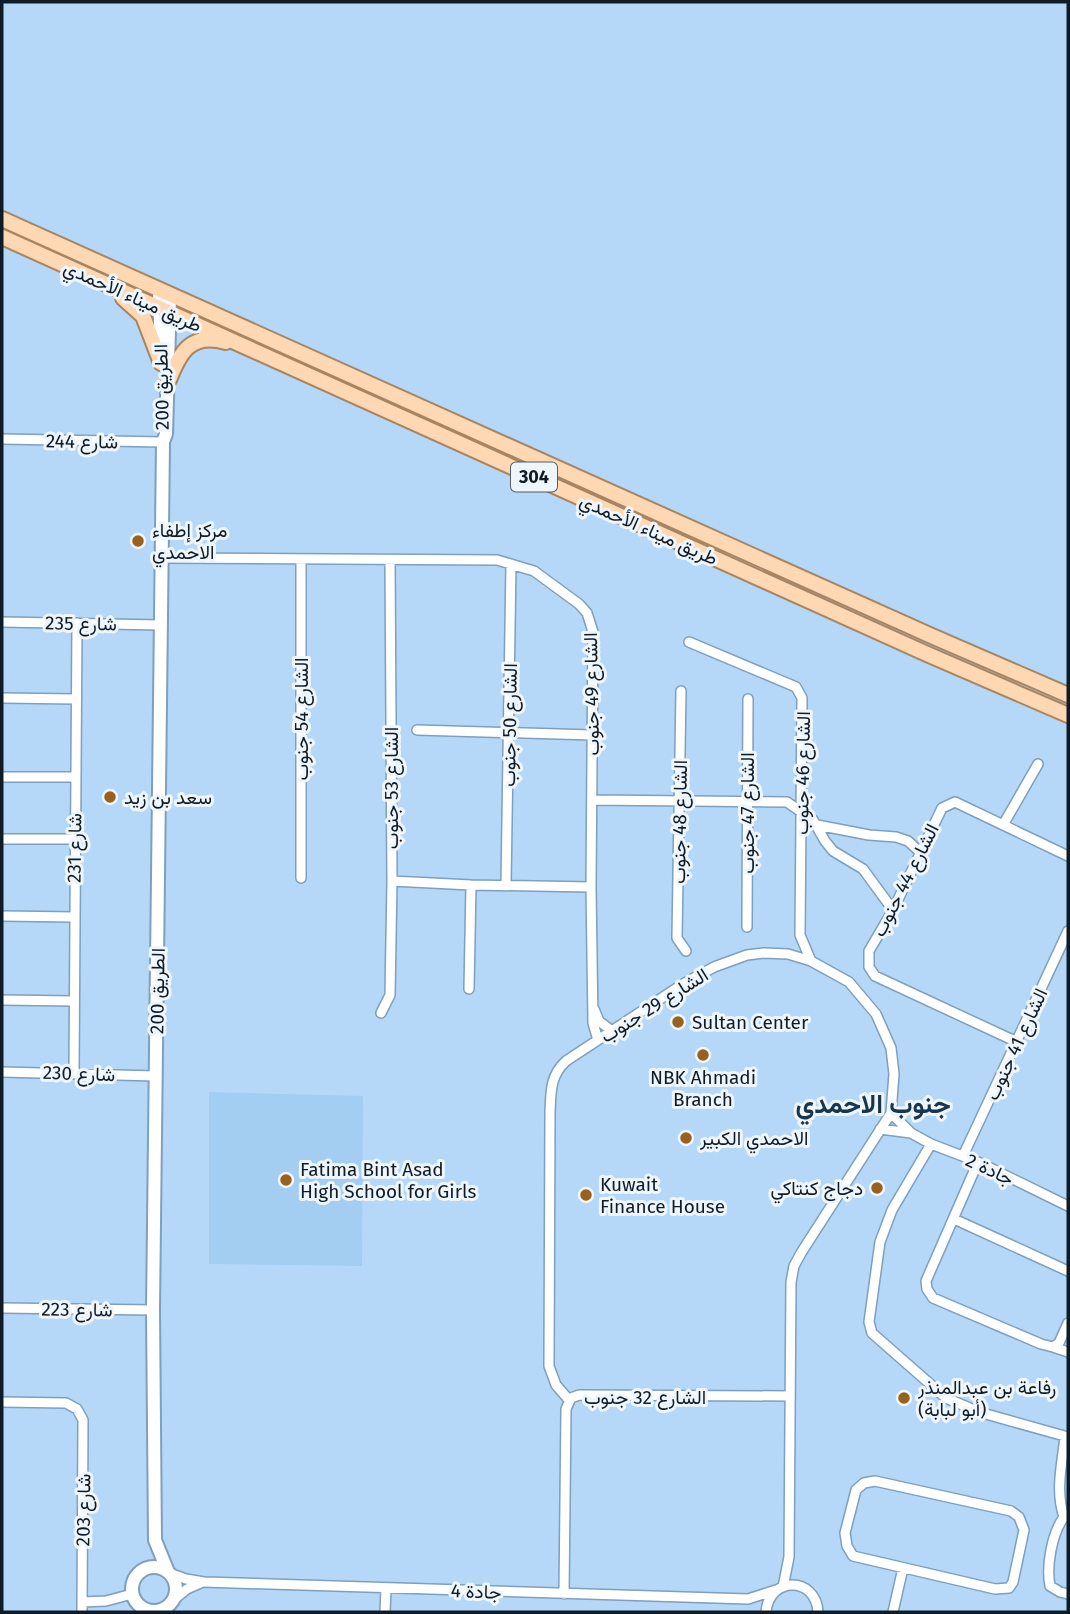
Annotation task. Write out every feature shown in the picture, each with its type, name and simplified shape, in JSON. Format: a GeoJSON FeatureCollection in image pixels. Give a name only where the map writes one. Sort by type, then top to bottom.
{"type":"FeatureCollection","features":[{"type":"Feature","properties":{"kind":"main road","name":"طريق ميناء الأحمدي"},"geometry":{"type":"LineString","coordinates":[[2,219],[1068,695]]}},
{"type":"Feature","properties":{"kind":"main road","name":"طريق ميناء الأحمدي"},"geometry":{"type":"LineString","coordinates":[[2,237],[1068,715]]}},
{"type":"Feature","properties":{"kind":"main road"},"geometry":{"type":"LineString","coordinates":[[83,274],[137,308],[151,334],[161,363]]}},
{"type":"Feature","properties":{"kind":"main road","name":"الطريق 200"},"geometry":{"type":"LineString","coordinates":[[164,292],[159,430],[163,442],[153,1310],[155,1540],[168,1572]]}},
{"type":"Feature","properties":{"kind":"main road","name":"الطريق 200"},"geometry":{"type":"LineString","coordinates":[[163,442],[166,434],[169,380],[164,310]]}},
{"type":"Feature","properties":{"kind":"main road"},"geometry":{"type":"LineString","coordinates":[[169,380],[179,355],[185,348],[198,342],[219,340],[257,351]]}},
{"type":"Feature","properties":{"kind":"main road","name":"الطريق 200"},"geometry":{"type":"LineString","coordinates":[[138,1574],[155,1540]]}},
{"type":"Feature","properties":{"kind":"main road"},"geometry":{"type":"LineString","coordinates":[[154,1567],[168,1572],[176,1586],[167,1607],[156,1611],[144,1610],[132,1594],[132,1583],[138,1574],[154,1567]]}},
{"type":"Feature","properties":{"kind":"street","name":"شارع 244"},"geometry":{"type":"LineString","coordinates":[[2,439],[163,442]]}},
{"type":"Feature","properties":{"kind":"street","name":"الشارع 49 جنوب"},"geometry":{"type":"LineString","coordinates":[[162,558],[497,560],[534,571],[579,604],[587,613],[593,632],[591,887],[593,1023],[598,1040]]}},
{"type":"Feature","properties":{"kind":"street","name":"الشارع 54 جنوب"},"geometry":{"type":"LineString","coordinates":[[301,559],[301,878]]}},
{"type":"Feature","properties":{"kind":"street","name":"الشارع 53 جنوب"},"geometry":{"type":"LineString","coordinates":[[381,1013],[390,995],[390,560]]}},
{"type":"Feature","properties":{"kind":"street","name":"الشارع 50 جنوب"},"geometry":{"type":"LineString","coordinates":[[506,886],[512,564]]}},
{"type":"Feature","properties":{"kind":"street","name":"شارع 235"},"geometry":{"type":"LineString","coordinates":[[2,622],[161,625]]}},
{"type":"Feature","properties":{"kind":"street","name":"شارع 231"},"geometry":{"type":"LineString","coordinates":[[74,1072],[77,623]]}},
{"type":"Feature","properties":{"kind":"street","name":"الشارع 46 جنوب"},"geometry":{"type":"LineString","coordinates":[[689,642],[796,687],[803,698],[800,935],[811,961]]}},
{"type":"Feature","properties":{"kind":"street","name":"الشارع 48 جنوب"},"geometry":{"type":"LineString","coordinates":[[681,691],[677,938],[686,951]]}},
{"type":"Feature","properties":{"kind":"street"},"geometry":{"type":"LineString","coordinates":[[2,698],[76,699]]}},
{"type":"Feature","properties":{"kind":"street","name":"الشارع 47 جنوب"},"geometry":{"type":"LineString","coordinates":[[747,927],[748,699]]}},
{"type":"Feature","properties":{"kind":"street"},"geometry":{"type":"LineString","coordinates":[[417,730],[592,735]]}},
{"type":"Feature","properties":{"kind":"street"},"geometry":{"type":"LineString","coordinates":[[1003,825],[1038,764]]}},
{"type":"Feature","properties":{"kind":"street"},"geometry":{"type":"LineString","coordinates":[[2,777],[76,777]]}},
{"type":"Feature","properties":{"kind":"street"},"geometry":{"type":"LineString","coordinates":[[592,800],[783,801],[791,804],[817,825],[833,851],[863,869],[893,910]]}},
{"type":"Feature","properties":{"kind":"street","name":"الشارع 44 جنوب"},"geometry":{"type":"LineString","coordinates":[[1017,1042],[875,976],[869,967],[869,951],[893,910],[942,808],[947,804],[955,802],[1068,856]]}},
{"type":"Feature","properties":{"kind":"street"},"geometry":{"type":"LineString","coordinates":[[817,825],[896,837],[908,841],[920,852]]}},
{"type":"Feature","properties":{"kind":"street"},"geometry":{"type":"LineString","coordinates":[[2,839],[74,838]]}},
{"type":"Feature","properties":{"kind":"street"},"geometry":{"type":"LineString","coordinates":[[392,881],[591,887]]}},
{"type":"Feature","properties":{"kind":"street"},"geometry":{"type":"LineString","coordinates":[[469,989],[471,885]]}},
{"type":"Feature","properties":{"kind":"street"},"geometry":{"type":"LineString","coordinates":[[2,916],[74,916]]}},
{"type":"Feature","properties":{"kind":"street","name":"الشارع 41 جنوب"},"geometry":{"type":"LineString","coordinates":[[963,1156],[1068,932]]}},
{"type":"Feature","properties":{"kind":"street"},"geometry":{"type":"LineString","coordinates":[[780,953],[800,935]]}},
{"type":"Feature","properties":{"kind":"street","name":"الشارع 29 جنوب"},"geometry":{"type":"LineString","coordinates":[[569,1400],[556,1385],[549,1366],[551,1084],[561,1066],[683,984],[713,967],[747,956],[780,953],[811,961],[849,982],[876,1014],[891,1048],[894,1074],[891,1113]]}},
{"type":"Feature","properties":{"kind":"street"},"geometry":{"type":"LineString","coordinates":[[2,1000],[74,1001]]}},
{"type":"Feature","properties":{"kind":"street"},"geometry":{"type":"LineString","coordinates":[[593,1008],[599,1021],[610,1032]]}},
{"type":"Feature","properties":{"kind":"street","name":"شارع 230"},"geometry":{"type":"LineString","coordinates":[[2,1072],[156,1076]]}},
{"type":"Feature","properties":{"kind":"street"},"geometry":{"type":"LineString","coordinates":[[826,1612],[817,1607],[807,1590],[800,1586],[793,1575],[789,1557],[791,1282],[794,1266],[801,1253],[891,1113]]}},
{"type":"Feature","properties":{"kind":"street","name":"جادة 2"},"geometry":{"type":"LineString","coordinates":[[891,1113],[911,1133],[931,1144],[963,1156],[1068,1206]]}},
{"type":"Feature","properties":{"kind":"street","name":"جادة 2"},"geometry":{"type":"LineString","coordinates":[[880,1129],[911,1133]]}},
{"type":"Feature","properties":{"kind":"street"},"geometry":{"type":"LineString","coordinates":[[931,1144],[892,1210],[880,1242],[869,1322],[872,1333],[946,1398],[979,1412],[1067,1437],[1059,1490],[1060,1504],[1066,1517],[1057,1526],[1048,1574],[1050,1586],[1068,1594]]}},
{"type":"Feature","properties":{"kind":"street"},"geometry":{"type":"LineString","coordinates":[[978,1163],[926,1281],[927,1289],[933,1298],[1068,1352]]}},
{"type":"Feature","properties":{"kind":"street"},"geometry":{"type":"LineString","coordinates":[[954,1219],[1068,1271]]}},
{"type":"Feature","properties":{"kind":"street","name":"شارع 223"},"geometry":{"type":"LineString","coordinates":[[2,1308],[153,1310]]}},
{"type":"Feature","properties":{"kind":"street"},"geometry":{"type":"LineString","coordinates":[[1053,1347],[1059,1343],[1068,1323]]}},
{"type":"Feature","properties":{"kind":"street","name":"الشارع 32 جنوب"},"geometry":{"type":"LineString","coordinates":[[564,1594],[566,1409],[569,1400],[579,1395],[790,1396]]}},
{"type":"Feature","properties":{"kind":"street","name":"شارع 203"},"geometry":{"type":"LineString","coordinates":[[2,1402],[59,1403],[77,1409],[84,1425],[82,1607]]}},
{"type":"Feature","properties":{"kind":"street"},"geometry":{"type":"LineString","coordinates":[[874,1480],[1011,1511],[1019,1517],[1024,1531],[1013,1582],[1009,1588],[995,1589],[902,1568],[853,1556],[847,1546],[845,1533],[856,1490],[864,1483],[874,1480]]}},
{"type":"Feature","properties":{"kind":"street"},"geometry":{"type":"LineString","coordinates":[[748,1599],[766,1612],[770,1596],[779,1588],[789,1557]]}},
{"type":"Feature","properties":{"kind":"street"},"geometry":{"type":"LineString","coordinates":[[893,1612],[902,1568]]}},
{"type":"Feature","properties":{"kind":"street","name":"جادة 4"},"geometry":{"type":"LineString","coordinates":[[168,1572],[204,1582],[748,1599],[779,1588],[800,1586]]}},
{"type":"Feature","properties":{"kind":"street"},"geometry":{"type":"LineString","coordinates":[[167,1607],[187,1589],[204,1582]]}},
{"type":"Feature","properties":{"kind":"street"},"geometry":{"type":"LineString","coordinates":[[385,1612],[386,1588]]}},
{"type":"Feature","properties":{"kind":"street"},"geometry":{"type":"LineString","coordinates":[[82,1607],[132,1594]]}},
{"type":"Feature","properties":{"kind":"shaded area","name":"Fatima Bint Asad High School for Girls"},"geometry":{"type":"Polygon","coordinates":[[[209,1092],[363,1096],[362,1266],[209,1264],[209,1092]]]}},
{"type":"Feature","properties":{"kind":"place","name":"مركز إطفاء الاحمدي"},"geometry":{"type":"Point","coordinates":[138,541]}},
{"type":"Feature","properties":{"kind":"place","name":"سعد بن زيد"},"geometry":{"type":"Point","coordinates":[110,797]}},
{"type":"Feature","properties":{"kind":"place","name":"Sultan Center"},"geometry":{"type":"Point","coordinates":[678,1022]}},
{"type":"Feature","properties":{"kind":"place","name":"NBK Ahmadi Branch"},"geometry":{"type":"Point","coordinates":[703,1055]}},
{"type":"Feature","properties":{"kind":"place","name":"الاحمدي الكبير"},"geometry":{"type":"Point","coordinates":[686,1138]}},
{"type":"Feature","properties":{"kind":"place","name":"Fatima Bint Asad High School for Girls"},"geometry":{"type":"Point","coordinates":[286,1180]}},
{"type":"Feature","properties":{"kind":"place","name":"دجاج كنتاكي"},"geometry":{"type":"Point","coordinates":[877,1188]}},
{"type":"Feature","properties":{"kind":"place","name":"Kuwait Finance House"},"geometry":{"type":"Point","coordinates":[586,1195]}},
{"type":"Feature","properties":{"kind":"place","name":"رفاعة بن عبدالمنذر (أبو لبابة)"},"geometry":{"type":"Point","coordinates":[904,1398]}},
{"type":"Feature","properties":{"kind":"district","name":"جنوب الاحمدي"},"geometry":{"type":"Point","coordinates":[873,1104]}}]}
